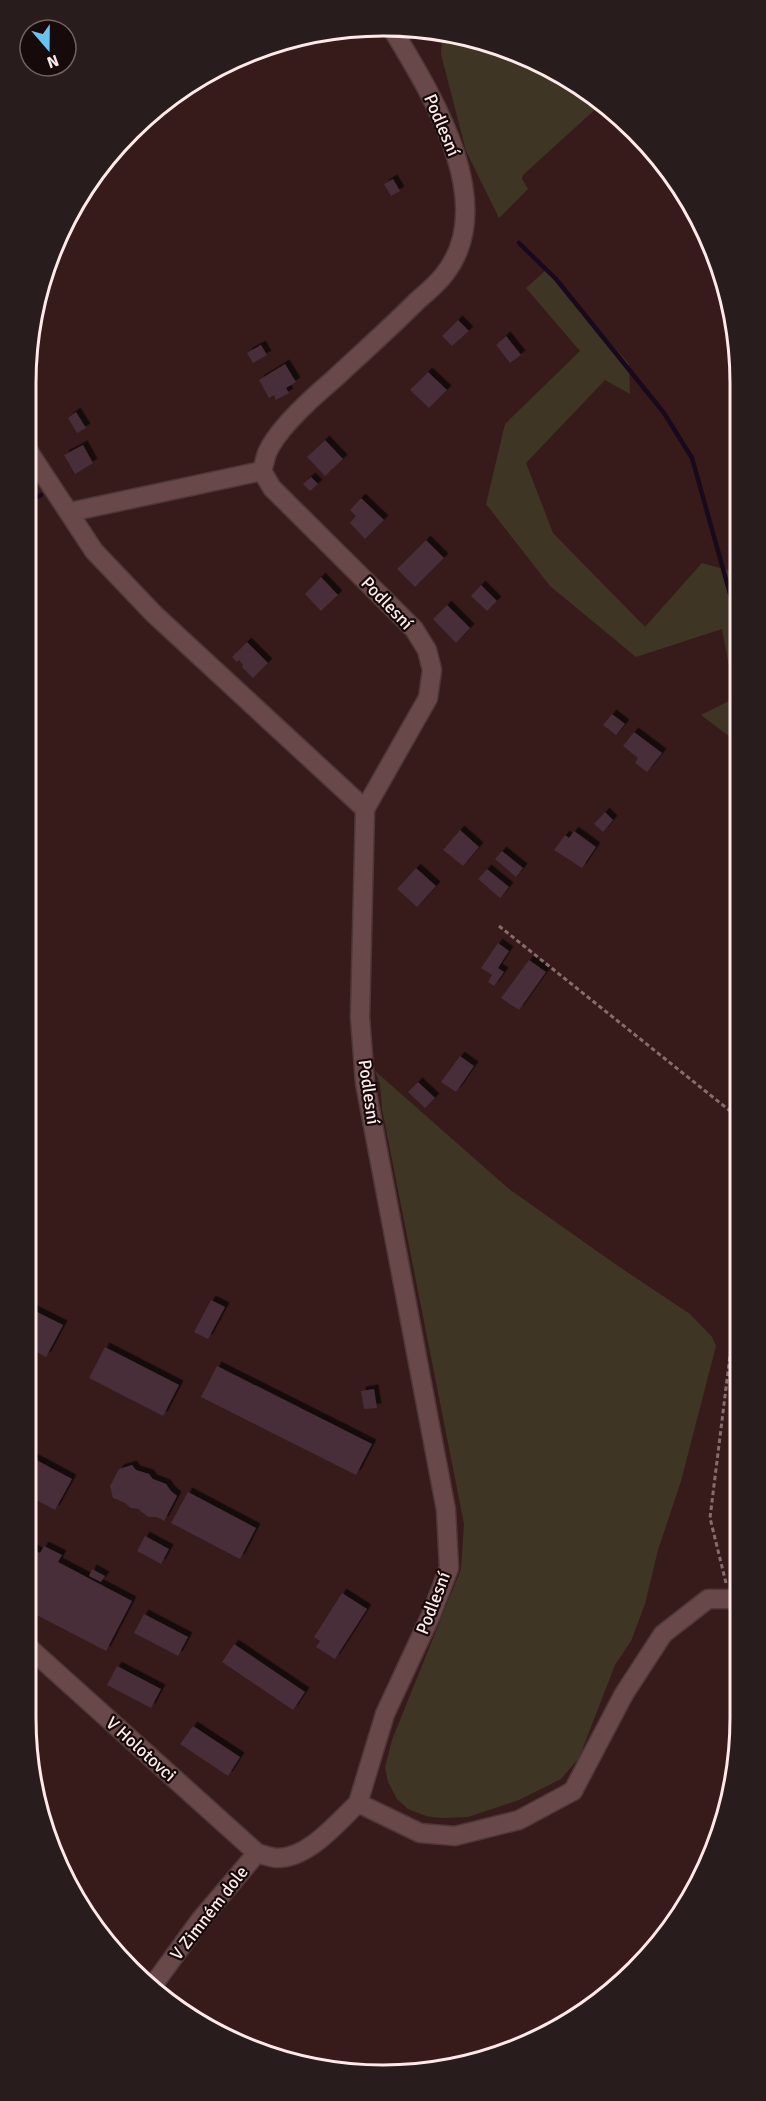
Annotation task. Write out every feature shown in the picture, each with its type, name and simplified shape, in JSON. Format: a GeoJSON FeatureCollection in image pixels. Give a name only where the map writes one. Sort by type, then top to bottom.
{"type":"FeatureCollection","features":[{"type":"Feature","properties":{"kind":"street","name":"Podlesní"},"geometry":{"type":"LineString","coordinates":[[358,1803],[385,1714],[431,1615],[448,1568],[446,1510],[365,1083],[360,1017],[365,809],[428,698],[432,670],[427,650],[414,629],[272,488],[262,471],[268,453],[277,438],[316,395],[395,323],[444,274],[462,242],[465,210],[462,174],[438,108],[397,37]]}},
{"type":"Feature","properties":{"kind":"street"},"geometry":{"type":"LineString","coordinates":[[36,461],[94,551],[154,614],[365,809]]}},
{"type":"Feature","properties":{"kind":"street"},"geometry":{"type":"LineString","coordinates":[[70,512],[262,471]]}},
{"type":"Feature","properties":{"kind":"street"},"geometry":{"type":"LineString","coordinates":[[358,1803],[420,1833],[454,1836],[519,1820],[573,1791],[624,1694],[663,1634],[708,1599],[730,1599]]}},
{"type":"Feature","properties":{"kind":"street","name":"V Holotovci"},"geometry":{"type":"LineString","coordinates":[[36,1653],[257,1853]]}},
{"type":"Feature","properties":{"kind":"street","name":"V Zimném dole"},"geometry":{"type":"LineString","coordinates":[[156,1981],[201,1919],[257,1853],[276,1858],[292,1855],[320,1840],[358,1803]]}},
{"type":"Feature","properties":{"kind":"path"},"geometry":{"type":"LineString","coordinates":[[499,926],[730,1111]]}},
{"type":"Feature","properties":{"kind":"path"},"geometry":{"type":"LineString","coordinates":[[730,1356],[710,1518],[730,1583]]}},
{"type":"Feature","properties":{"kind":"shaded area"},"geometry":{"type":"Polygon","coordinates":[[[442,42],[473,48],[516,62],[557,82],[595,109],[523,175],[522,179],[528,189],[499,218],[466,151],[441,54],[442,42]]]}},
{"type":"Feature","properties":{"kind":"shaded area"},"geometry":{"type":"Polygon","coordinates":[[[546,270],[629,364],[630,394],[605,380],[526,463],[553,533],[645,627],[702,563],[730,571],[730,671],[722,629],[636,657],[550,586],[486,504],[505,424],[580,351],[526,288],[546,270]]]}},
{"type":"Feature","properties":{"kind":"shaded area"},"geometry":{"type":"Polygon","coordinates":[[[730,700],[730,737],[701,715],[730,700]]]}},
{"type":"Feature","properties":{"kind":"shaded area"},"geometry":{"type":"Polygon","coordinates":[[[375,1071],[509,1189],[690,1314],[712,1337],[716,1346],[681,1481],[658,1550],[645,1604],[631,1641],[615,1665],[579,1758],[561,1779],[519,1800],[468,1817],[440,1818],[426,1816],[408,1809],[397,1799],[388,1782],[385,1767],[392,1740],[461,1569],[464,1524],[382,1109],[380,1084],[375,1071]]]}},
{"type":"Feature","properties":{"kind":"building"},"geometry":{"type":"Polygon","coordinates":[[[393,179],[400,191],[391,196],[384,184],[393,179]]]}},
{"type":"Feature","properties":{"kind":"building"},"geometry":{"type":"Polygon","coordinates":[[[458,320],[469,331],[452,346],[442,336],[458,320]]]}},
{"type":"Feature","properties":{"kind":"building"},"geometry":{"type":"Polygon","coordinates":[[[506,336],[521,355],[510,363],[496,345],[506,336]]]}},
{"type":"Feature","properties":{"kind":"building"},"geometry":{"type":"Polygon","coordinates":[[[261,345],[267,355],[253,363],[247,353],[261,345]]]}},
{"type":"Feature","properties":{"kind":"building"},"geometry":{"type":"Polygon","coordinates":[[[285,364],[296,382],[286,388],[289,393],[276,400],[274,395],[269,398],[259,380],[285,364]]]}},
{"type":"Feature","properties":{"kind":"building"},"geometry":{"type":"Polygon","coordinates":[[[428,372],[447,390],[429,408],[410,390],[428,372]]]}},
{"type":"Feature","properties":{"kind":"building"},"geometry":{"type":"Polygon","coordinates":[[[76,412],[86,428],[77,433],[68,418],[76,412]]]}},
{"type":"Feature","properties":{"kind":"building"},"geometry":{"type":"Polygon","coordinates":[[[325,440],[343,459],[325,476],[307,457],[325,440]]]}},
{"type":"Feature","properties":{"kind":"building"},"geometry":{"type":"Polygon","coordinates":[[[83,445],[93,463],[75,474],[64,455],[83,445]]]}},
{"type":"Feature","properties":{"kind":"building"},"geometry":{"type":"Polygon","coordinates":[[[311,477],[318,484],[310,491],[303,484],[311,477]]]}},
{"type":"Feature","properties":{"kind":"building"},"geometry":{"type":"Polygon","coordinates":[[[361,498],[384,520],[365,539],[350,523],[356,516],[350,510],[361,498]]]}},
{"type":"Feature","properties":{"kind":"building"},"geometry":{"type":"Polygon","coordinates":[[[426,540],[444,558],[415,587],[397,569],[426,540]]]}},
{"type":"Feature","properties":{"kind":"building"},"geometry":{"type":"Polygon","coordinates":[[[321,577],[338,595],[321,611],[305,594],[321,577]]]}},
{"type":"Feature","properties":{"kind":"building"},"geometry":{"type":"Polygon","coordinates":[[[481,585],[497,601],[487,611],[471,596],[481,585]]]}},
{"type":"Feature","properties":{"kind":"building"},"geometry":{"type":"Polygon","coordinates":[[[447,605],[470,628],[456,643],[433,619],[447,605]]]}},
{"type":"Feature","properties":{"kind":"building"},"geometry":{"type":"Polygon","coordinates":[[[247,642],[268,663],[253,678],[242,667],[239,660],[237,662],[232,657],[247,642]]]}},
{"type":"Feature","properties":{"kind":"building"},"geometry":{"type":"Polygon","coordinates":[[[612,714],[625,724],[616,735],[603,725],[612,714]]]}},
{"type":"Feature","properties":{"kind":"building"},"geometry":{"type":"Polygon","coordinates":[[[634,732],[662,753],[647,772],[635,763],[638,758],[623,746],[634,732]]]}},
{"type":"Feature","properties":{"kind":"building"},"geometry":{"type":"Polygon","coordinates":[[[605,812],[613,820],[603,832],[594,824],[605,812]]]}},
{"type":"Feature","properties":{"kind":"building"},"geometry":{"type":"Polygon","coordinates":[[[460,830],[479,847],[463,866],[443,850],[460,830]]]}},
{"type":"Feature","properties":{"kind":"building"},"geometry":{"type":"Polygon","coordinates":[[[574,831],[596,847],[582,868],[554,850],[565,835],[569,838],[574,831]]]}},
{"type":"Feature","properties":{"kind":"building"},"geometry":{"type":"Polygon","coordinates":[[[502,851],[523,868],[516,877],[495,859],[502,851]]]}},
{"type":"Feature","properties":{"kind":"building"},"geometry":{"type":"Polygon","coordinates":[[[416,868],[436,886],[417,907],[397,889],[416,868]]]}},
{"type":"Feature","properties":{"kind":"building"},"geometry":{"type":"Polygon","coordinates":[[[487,869],[509,887],[500,898],[478,879],[487,869]]]}},
{"type":"Feature","properties":{"kind":"building"},"geometry":{"type":"Polygon","coordinates":[[[498,943],[509,951],[498,968],[504,972],[494,986],[488,982],[492,975],[481,968],[498,943]]]}},
{"type":"Feature","properties":{"kind":"building"},"geometry":{"type":"Polygon","coordinates":[[[529,960],[546,972],[519,1010],[501,998],[529,960]]]}},
{"type":"Feature","properties":{"kind":"building"},"geometry":{"type":"Polygon","coordinates":[[[460,1056],[474,1066],[456,1092],[441,1082],[460,1056]]]}},
{"type":"Feature","properties":{"kind":"building"},"geometry":{"type":"Polygon","coordinates":[[[418,1082],[435,1098],[425,1108],[408,1092],[418,1082]]]}},
{"type":"Feature","properties":{"kind":"building"},"geometry":{"type":"Polygon","coordinates":[[[211,1300],[225,1307],[208,1339],[194,1332],[211,1300]]]}},
{"type":"Feature","properties":{"kind":"building"},"geometry":{"type":"Polygon","coordinates":[[[36,1312],[63,1325],[46,1357],[36,1352],[36,1312]]]}},
{"type":"Feature","properties":{"kind":"building"},"geometry":{"type":"Polygon","coordinates":[[[105,1347],[179,1385],[163,1416],[89,1378],[105,1347]]]}},
{"type":"Feature","properties":{"kind":"building"},"geometry":{"type":"Polygon","coordinates":[[[217,1366],[372,1444],[356,1475],[201,1397],[217,1366]]]}},
{"type":"Feature","properties":{"kind":"building"},"geometry":{"type":"Polygon","coordinates":[[[374,1389],[377,1408],[364,1409],[361,1391],[374,1389]]]}},
{"type":"Feature","properties":{"kind":"building"},"geometry":{"type":"Polygon","coordinates":[[[36,1460],[72,1479],[55,1510],[36,1500],[36,1460]]]}},
{"type":"Feature","properties":{"kind":"building"},"geometry":{"type":"Polygon","coordinates":[[[132,1465],[136,1470],[149,1474],[153,1479],[166,1484],[177,1496],[164,1521],[157,1517],[148,1517],[138,1509],[131,1508],[113,1498],[110,1486],[119,1469],[132,1465]]]}},
{"type":"Feature","properties":{"kind":"building"},"geometry":{"type":"Polygon","coordinates":[[[188,1492],[256,1528],[240,1559],[171,1523],[188,1492]]]}},
{"type":"Feature","properties":{"kind":"building"},"geometry":{"type":"Polygon","coordinates":[[[145,1536],[169,1549],[161,1564],[137,1551],[145,1536]]]}},
{"type":"Feature","properties":{"kind":"building"},"geometry":{"type":"Polygon","coordinates":[[[44,1546],[62,1555],[58,1562],[132,1601],[106,1651],[36,1615],[36,1551],[40,1553],[44,1546]]]}},
{"type":"Feature","properties":{"kind":"building"},"geometry":{"type":"Polygon","coordinates":[[[92,1569],[105,1576],[101,1582],[89,1576],[92,1569]]]}},
{"type":"Feature","properties":{"kind":"building"},"geometry":{"type":"Polygon","coordinates":[[[342,1593],[367,1609],[335,1659],[316,1647],[320,1641],[314,1637],[342,1593]]]}},
{"type":"Feature","properties":{"kind":"building"},"geometry":{"type":"Polygon","coordinates":[[[144,1614],[188,1637],[178,1656],[134,1633],[144,1614]]]}},
{"type":"Feature","properties":{"kind":"building"},"geometry":{"type":"Polygon","coordinates":[[[234,1644],[305,1692],[293,1710],[222,1662],[234,1644]]]}},
{"type":"Feature","properties":{"kind":"building"},"geometry":{"type":"Polygon","coordinates":[[[117,1666],[161,1689],[151,1708],[107,1685],[117,1666]]]}},
{"type":"Feature","properties":{"kind":"building"},"geometry":{"type":"Polygon","coordinates":[[[193,1726],[240,1757],[228,1776],[180,1744],[193,1726]]]}},
{"type":"Feature","properties":{"kind":"waterway"},"geometry":{"type":"LineString","coordinates":[[519,243],[556,279],[664,413],[692,458],[730,594]]}},
{"type":"Feature","properties":{"kind":"waterway"},"geometry":{"type":"LineString","coordinates":[[36,498],[41,495]]}}]}
